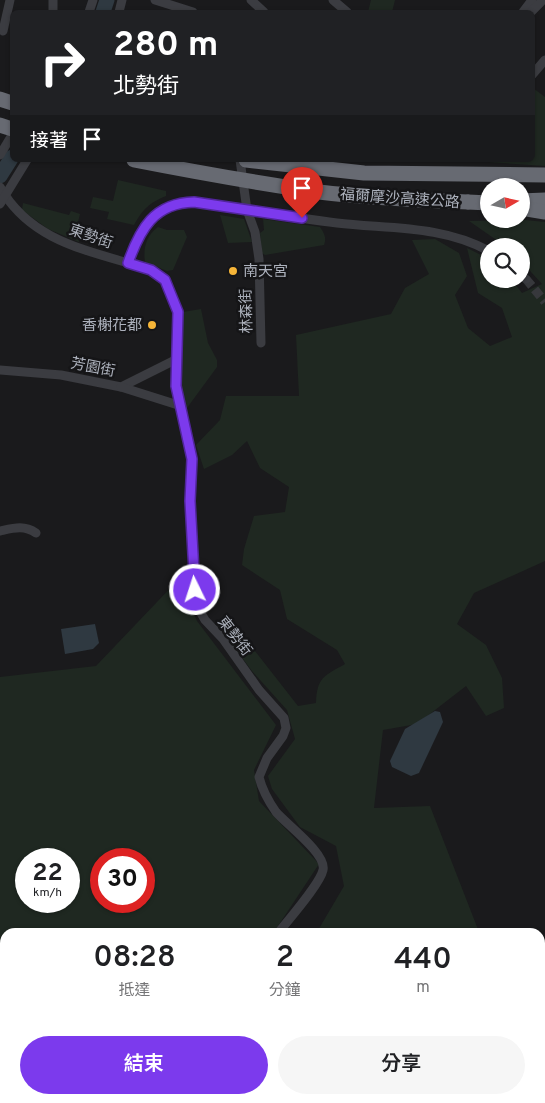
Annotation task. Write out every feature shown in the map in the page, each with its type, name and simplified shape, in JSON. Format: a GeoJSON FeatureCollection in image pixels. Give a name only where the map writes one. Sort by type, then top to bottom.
{"type":"FeatureCollection","features":[{"type":"Feature","properties":{"kind":"highway","name":"福爾摩沙高速公路"},"geometry":{"type":"LineString","coordinates":[[144,162],[193,172],[319,192],[395,199],[480,203]]}},
{"type":"Feature","properties":{"kind":"highway","name":"福爾摩沙高速公路"},"geometry":{"type":"LineString","coordinates":[[264,162],[364,173],[545,175]]}},
{"type":"Feature","properties":{"kind":"highway"},"geometry":{"type":"LineString","coordinates":[[530,201],[545,200]]}},
{"type":"Feature","properties":{"kind":"highway"},"geometry":{"type":"LineString","coordinates":[[530,210],[545,212]]}},
{"type":"Feature","properties":{"kind":"street"},"geometry":{"type":"LineString","coordinates":[[5,31],[10,0]]}},
{"type":"Feature","properties":{"kind":"street"},"geometry":{"type":"LineString","coordinates":[[155,0],[187,10]]}},
{"type":"Feature","properties":{"kind":"street"},"geometry":{"type":"LineString","coordinates":[[251,0],[260,10]]}},
{"type":"Feature","properties":{"kind":"street"},"geometry":{"type":"LineString","coordinates":[[332,0],[344,10]]}},
{"type":"Feature","properties":{"kind":"street"},"geometry":{"type":"LineString","coordinates":[[533,10],[543,0]]}},
{"type":"Feature","properties":{"kind":"street"},"geometry":{"type":"LineString","coordinates":[[535,72],[545,60]]}},
{"type":"Feature","properties":{"kind":"street"},"geometry":{"type":"LineString","coordinates":[[0,155],[10,138]]}},
{"type":"Feature","properties":{"kind":"street"},"geometry":{"type":"LineString","coordinates":[[2,200],[26,162]]}},
{"type":"Feature","properties":{"kind":"street","name":"林森街"},"geometry":{"type":"LineString","coordinates":[[240,162],[247,210],[256,232],[259,259],[260,343]]}},
{"type":"Feature","properties":{"kind":"street","name":"東勢街"},"geometry":{"type":"LineString","coordinates":[[0,187],[2,200],[44,234],[151,270],[165,280],[170,288],[178,312],[175,360],[178,404],[192,459],[190,501],[195,603],[205,620],[224,639],[254,683],[284,718],[286,728],[283,736],[267,758],[259,777],[276,812],[319,853],[324,864],[320,876],[282,928]]}},
{"type":"Feature","properties":{"kind":"street"},"geometry":{"type":"LineString","coordinates":[[128,263],[144,226],[168,207],[181,202],[194,202],[337,223],[436,232],[463,238],[480,246]]}},
{"type":"Feature","properties":{"kind":"street","name":"芳園街"},"geometry":{"type":"LineString","coordinates":[[0,370],[61,375],[121,387],[175,360]]}},
{"type":"Feature","properties":{"kind":"street"},"geometry":{"type":"LineString","coordinates":[[121,387],[178,404]]}},
{"type":"Feature","properties":{"kind":"street"},"geometry":{"type":"LineString","coordinates":[[0,532],[22,527],[36,533]]}},
{"type":"Feature","properties":{"kind":"shaded area"},"geometry":{"type":"Polygon","coordinates":[[[371,0],[395,0],[392,10],[368,10],[371,0]]]}},
{"type":"Feature","properties":{"kind":"shaded area"},"geometry":{"type":"Polygon","coordinates":[[[535,90],[545,97],[545,166],[487,162],[535,162],[535,90]]]}},
{"type":"Feature","properties":{"kind":"shaded area"},"geometry":{"type":"Polygon","coordinates":[[[118,180],[166,191],[166,196],[147,207],[134,225],[107,219],[109,212],[90,208],[93,197],[113,201],[118,180]]]}},
{"type":"Feature","properties":{"kind":"shaded area"},"geometry":{"type":"Polygon","coordinates":[[[23,203],[69,215],[71,211],[80,214],[75,234],[80,237],[79,242],[48,229],[22,210],[23,203]]]}},
{"type":"Feature","properties":{"kind":"shaded area"},"geometry":{"type":"Polygon","coordinates":[[[220,215],[244,219],[252,242],[228,243],[220,215]]]}},
{"type":"Feature","properties":{"kind":"shaded area"},"geometry":{"type":"Polygon","coordinates":[[[263,219],[320,227],[325,236],[324,245],[265,255],[262,253],[260,233],[264,230],[263,219]]]}},
{"type":"Feature","properties":{"kind":"shaded area"},"geometry":{"type":"Polygon","coordinates":[[[530,220],[545,222],[545,561],[474,593],[457,624],[486,645],[502,678],[504,708],[486,716],[466,686],[417,724],[383,730],[374,808],[430,806],[477,928],[319,928],[344,886],[336,846],[300,827],[272,789],[268,776],[295,739],[287,710],[252,671],[217,624],[229,625],[255,651],[298,706],[316,703],[320,682],[327,675],[345,664],[337,650],[287,619],[280,590],[242,565],[244,549],[254,516],[285,512],[289,487],[260,468],[247,441],[232,455],[204,469],[196,445],[220,420],[226,396],[299,396],[296,335],[391,314],[405,288],[429,274],[412,240],[435,239],[459,253],[467,276],[455,295],[468,328],[490,346],[512,337],[502,308],[478,293],[467,248],[480,254],[480,288],[518,288],[522,293],[542,284],[530,271],[530,238],[493,238],[469,221],[480,221],[480,228],[530,228],[530,220]]]}},
{"type":"Feature","properties":{"kind":"shaded area"},"geometry":{"type":"Polygon","coordinates":[[[158,227],[167,230],[184,230],[187,237],[173,270],[167,271],[145,262],[144,252],[146,243],[158,227]]]}},
{"type":"Feature","properties":{"kind":"shaded area"},"geometry":{"type":"Polygon","coordinates":[[[201,309],[208,343],[217,360],[217,367],[184,412],[180,396],[183,312],[201,309]]]}},
{"type":"Feature","properties":{"kind":"shaded area"},"geometry":{"type":"Polygon","coordinates":[[[178,580],[197,621],[276,725],[254,770],[259,801],[319,864],[277,928],[0,928],[0,677],[96,666],[178,580]]]}},
{"type":"Feature","properties":{"kind":"shaded area"},"geometry":{"type":"Polygon","coordinates":[[[95,624],[99,643],[93,649],[65,654],[61,629],[95,624]]]}},
{"type":"Feature","properties":{"kind":"shaded area"},"geometry":{"type":"Polygon","coordinates":[[[435,711],[440,712],[443,722],[419,773],[411,776],[392,767],[390,761],[405,729],[435,711]]]}},
{"type":"Feature","properties":{"kind":"waterway"},"geometry":{"type":"LineString","coordinates":[[104,10],[107,0]]}},
{"type":"Feature","properties":{"kind":"waterway"},"geometry":{"type":"LineString","coordinates":[[0,176],[10,160]]}},
{"type":"Feature","properties":{"kind":"tunnel"},"geometry":{"type":"LineString","coordinates":[[530,284],[545,302]]}},
{"type":"Feature","properties":{"kind":"place","name":"南天宮"},"geometry":{"type":"Point","coordinates":[233,271]}},
{"type":"Feature","properties":{"kind":"place","name":"香榭花都"},"geometry":{"type":"Point","coordinates":[152,325]}},
{"type":"Feature","properties":{"kind":"route"},"geometry":{"type":"LineString","coordinates":[[195,590],[190,501],[193,467],[183,418],[178,404],[176,386],[175,360],[178,312],[170,288],[165,280],[151,270],[128,263],[138,237],[150,219],[168,207],[181,202],[194,202],[302,218]]}}]}
